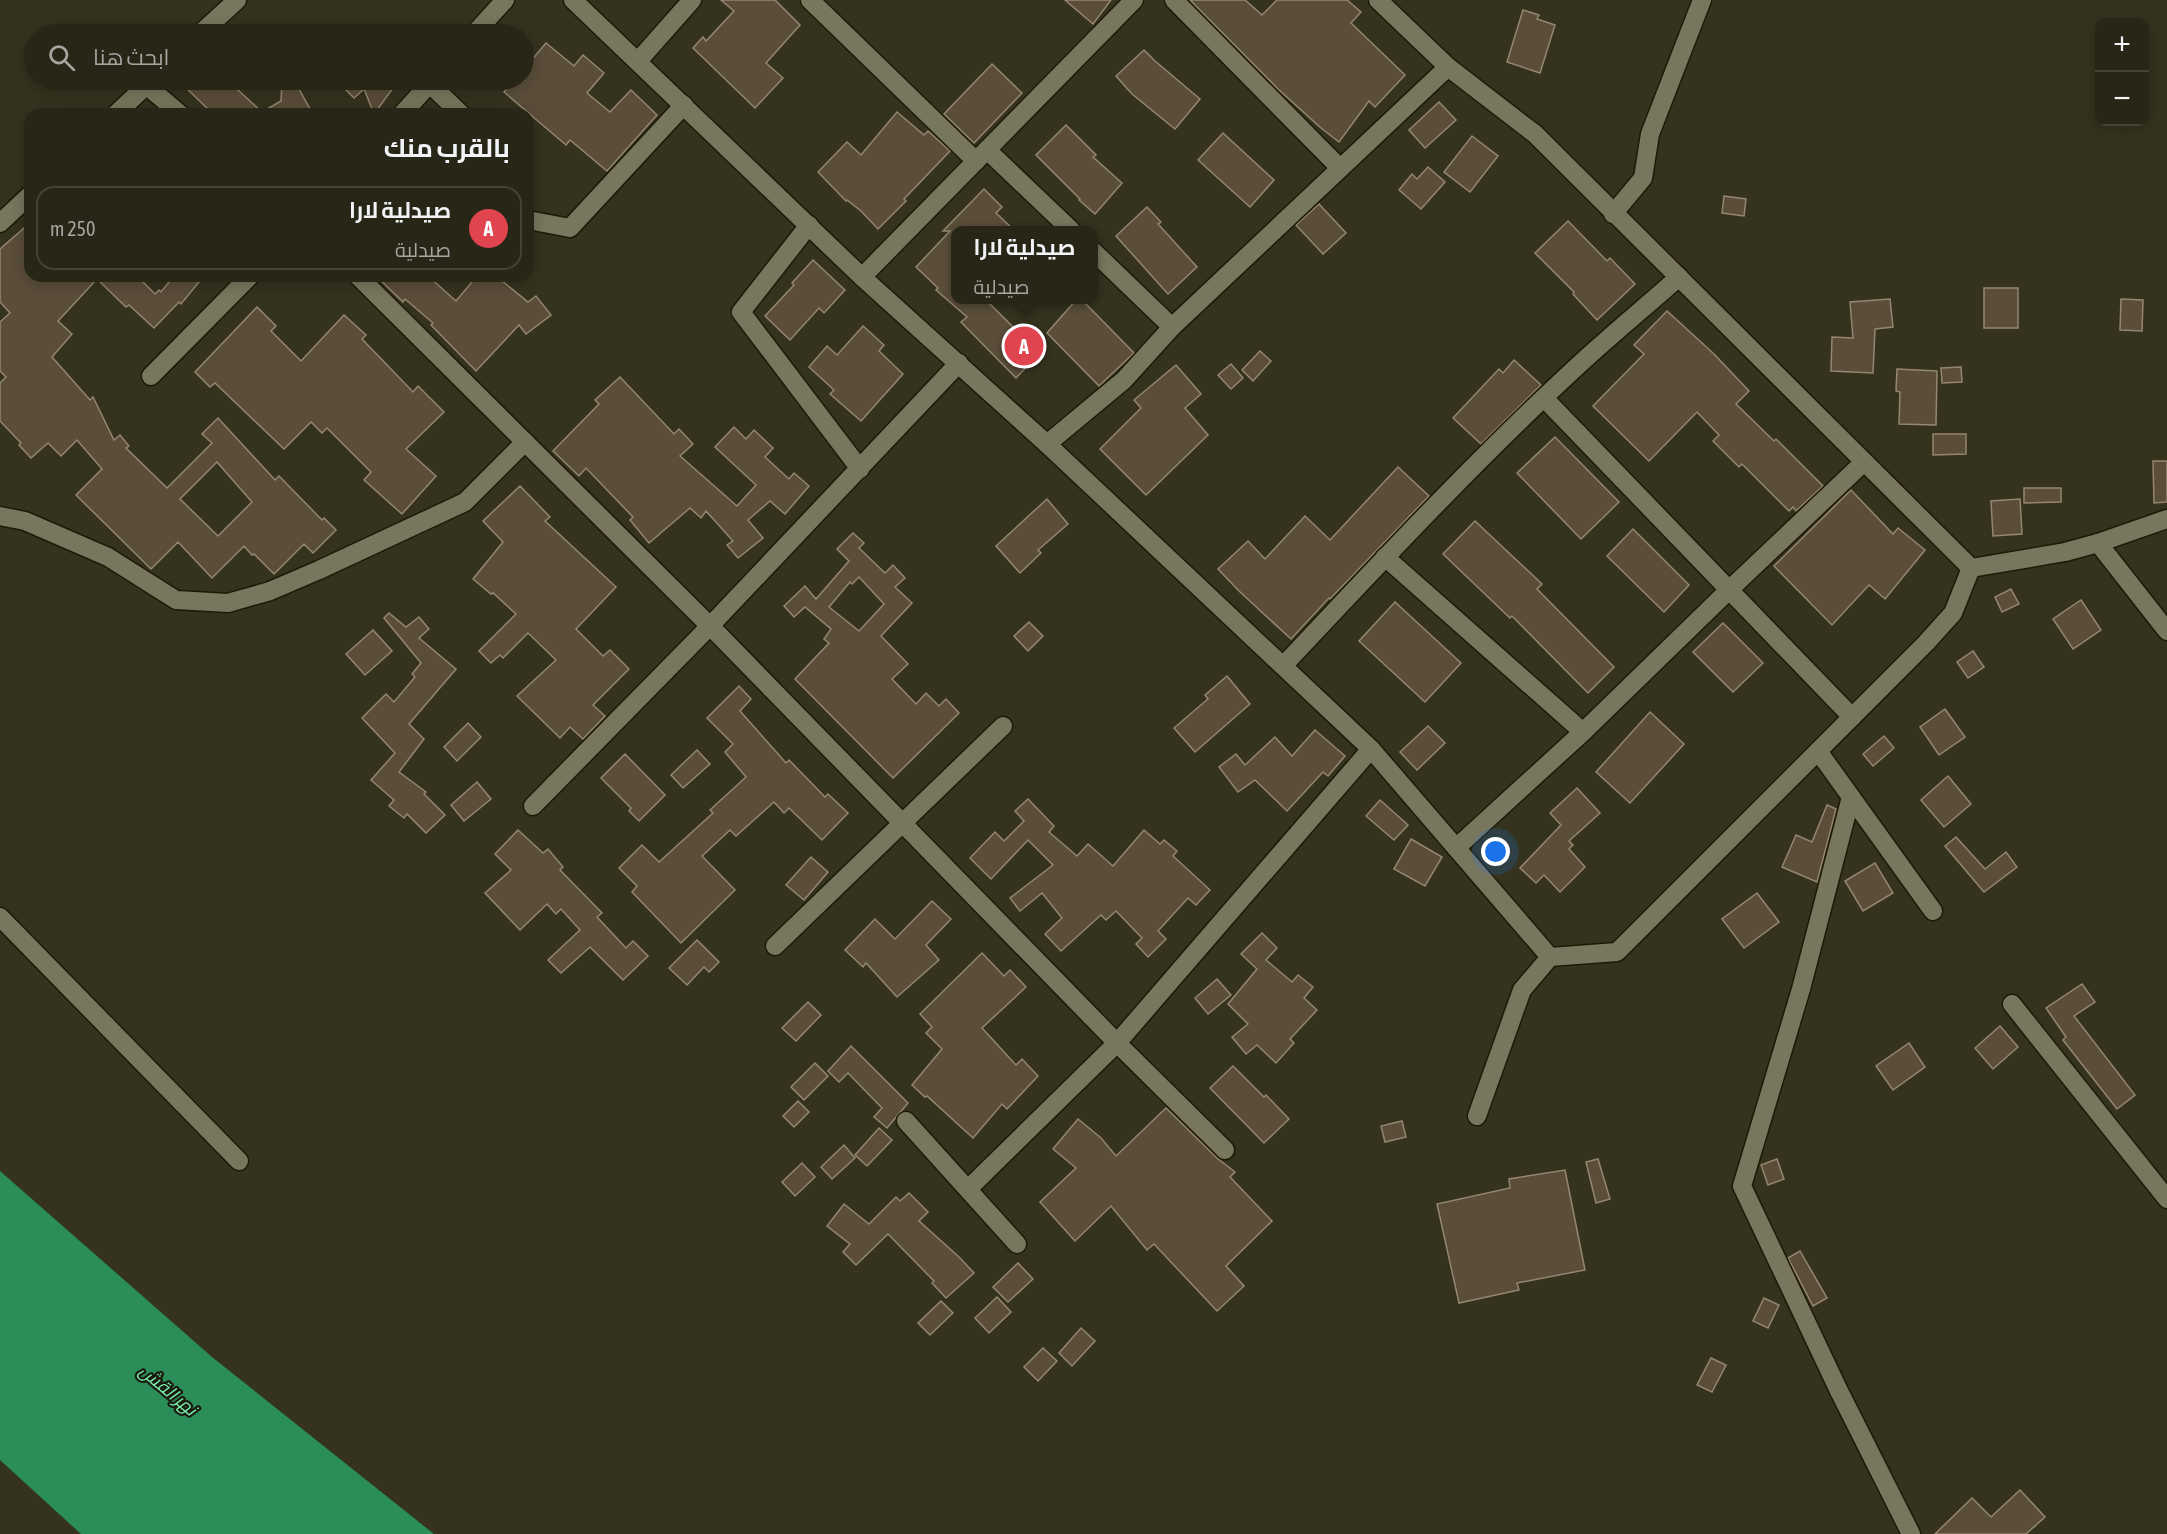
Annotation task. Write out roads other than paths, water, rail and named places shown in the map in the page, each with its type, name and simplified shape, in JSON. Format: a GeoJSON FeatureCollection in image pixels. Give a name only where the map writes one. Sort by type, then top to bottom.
{"type":"FeatureCollection","features":[{"type":"Feature","properties":{"kind":"street"},"geometry":{"type":"LineString","coordinates":[[211,24],[237,0]]}},
{"type":"Feature","properties":{"kind":"street"},"geometry":{"type":"LineString","coordinates":[[483,24],[505,0]]}},
{"type":"Feature","properties":{"kind":"street"},"geometry":{"type":"LineString","coordinates":[[573,0],[862,277],[1047,444],[1371,749],[1550,957]]}},
{"type":"Feature","properties":{"kind":"street"},"geometry":{"type":"LineString","coordinates":[[638,61],[692,0]]}},
{"type":"Feature","properties":{"kind":"street"},"geometry":{"type":"LineString","coordinates":[[810,0],[981,155],[1065,226]]}},
{"type":"Feature","properties":{"kind":"street"},"geometry":{"type":"LineString","coordinates":[[862,277],[1134,0]]}},
{"type":"Feature","properties":{"kind":"street"},"geometry":{"type":"LineString","coordinates":[[1174,0],[1340,168]]}},
{"type":"Feature","properties":{"kind":"street"},"geometry":{"type":"LineString","coordinates":[[1378,0],[1448,67],[1535,134],[1971,568]]}},
{"type":"Feature","properties":{"kind":"street"},"geometry":{"type":"LineString","coordinates":[[1613,214],[1643,178],[1650,134],[1702,0]]}},
{"type":"Feature","properties":{"kind":"street"},"geometry":{"type":"LineString","coordinates":[[1047,444],[1124,380],[1172,327],[1448,67]]}},
{"type":"Feature","properties":{"kind":"street"},"geometry":{"type":"LineString","coordinates":[[122,108],[141,90]]}},
{"type":"Feature","properties":{"kind":"street"},"geometry":{"type":"LineString","coordinates":[[157,90],[174,108]]}},
{"type":"Feature","properties":{"kind":"street"},"geometry":{"type":"LineString","coordinates":[[408,108],[424,90]]}},
{"type":"Feature","properties":{"kind":"street"},"geometry":{"type":"LineString","coordinates":[[439,90],[456,108]]}},
{"type":"Feature","properties":{"kind":"street"},"geometry":{"type":"LineString","coordinates":[[534,221],[570,228],[684,105]]}},
{"type":"Feature","properties":{"kind":"street"},"geometry":{"type":"LineString","coordinates":[[0,223],[24,201]]}},
{"type":"Feature","properties":{"kind":"street"},"geometry":{"type":"LineString","coordinates":[[809,225],[741,312],[860,469]]}},
{"type":"Feature","properties":{"kind":"street"},"geometry":{"type":"LineString","coordinates":[[1098,256],[1172,327]]}},
{"type":"Feature","properties":{"kind":"street"},"geometry":{"type":"LineString","coordinates":[[1283,666],[1480,460],[1679,277]]}},
{"type":"Feature","properties":{"kind":"street"},"geometry":{"type":"LineString","coordinates":[[151,376],[244,282]]}},
{"type":"Feature","properties":{"kind":"street"},"geometry":{"type":"LineString","coordinates":[[364,282],[710,626],[1117,1043],[1225,1150]]}},
{"type":"Feature","properties":{"kind":"street"},"geometry":{"type":"LineString","coordinates":[[533,806],[710,626],[959,363]]}},
{"type":"Feature","properties":{"kind":"street"},"geometry":{"type":"LineString","coordinates":[[1544,399],[1852,717]]}},
{"type":"Feature","properties":{"kind":"street"},"geometry":{"type":"LineString","coordinates":[[0,516],[25,521],[108,557],[176,600],[228,603],[270,591],[465,502],[525,442]]}},
{"type":"Feature","properties":{"kind":"street"},"geometry":{"type":"LineString","coordinates":[[1456,848],[1583,732],[1864,462]]}},
{"type":"Feature","properties":{"kind":"street"},"geometry":{"type":"LineString","coordinates":[[1971,568],[2065,552],[2167,519]]}},
{"type":"Feature","properties":{"kind":"street"},"geometry":{"type":"LineString","coordinates":[[2098,543],[2167,631]]}},
{"type":"Feature","properties":{"kind":"street"},"geometry":{"type":"LineString","coordinates":[[1385,557],[1583,732]]}},
{"type":"Feature","properties":{"kind":"street"},"geometry":{"type":"LineString","coordinates":[[1477,1116],[1522,990],[1550,957],[1617,952],[1926,643],[1953,613],[1971,568]]}},
{"type":"Feature","properties":{"kind":"street"},"geometry":{"type":"LineString","coordinates":[[775,946],[1003,726]]}},
{"type":"Feature","properties":{"kind":"street"},"geometry":{"type":"LineString","coordinates":[[968,1189],[1117,1043],[1371,749]]}},
{"type":"Feature","properties":{"kind":"street"},"geometry":{"type":"LineString","coordinates":[[1818,751],[1933,911]]}},
{"type":"Feature","properties":{"kind":"street"},"geometry":{"type":"LineString","coordinates":[[1851,797],[1801,989],[1742,1186],[1839,1391],[1911,1534]]}},
{"type":"Feature","properties":{"kind":"street"},"geometry":{"type":"LineString","coordinates":[[0,917],[239,1161]]}},
{"type":"Feature","properties":{"kind":"street"},"geometry":{"type":"LineString","coordinates":[[2012,1004],[2167,1198]]}},
{"type":"Feature","properties":{"kind":"street"},"geometry":{"type":"LineString","coordinates":[[906,1121],[1017,1244]]}},
{"type":"Feature","properties":{"kind":"water","name":"نهر القش"},"geometry":{"type":"Polygon","coordinates":[[[0,1171],[212,1357],[434,1534],[81,1534],[0,1460],[0,1171]]]}},
{"type":"Feature","properties":{"kind":"place","name":"صيدلية لارا"},"geometry":{"type":"Point","coordinates":[1024,346]}}]}
